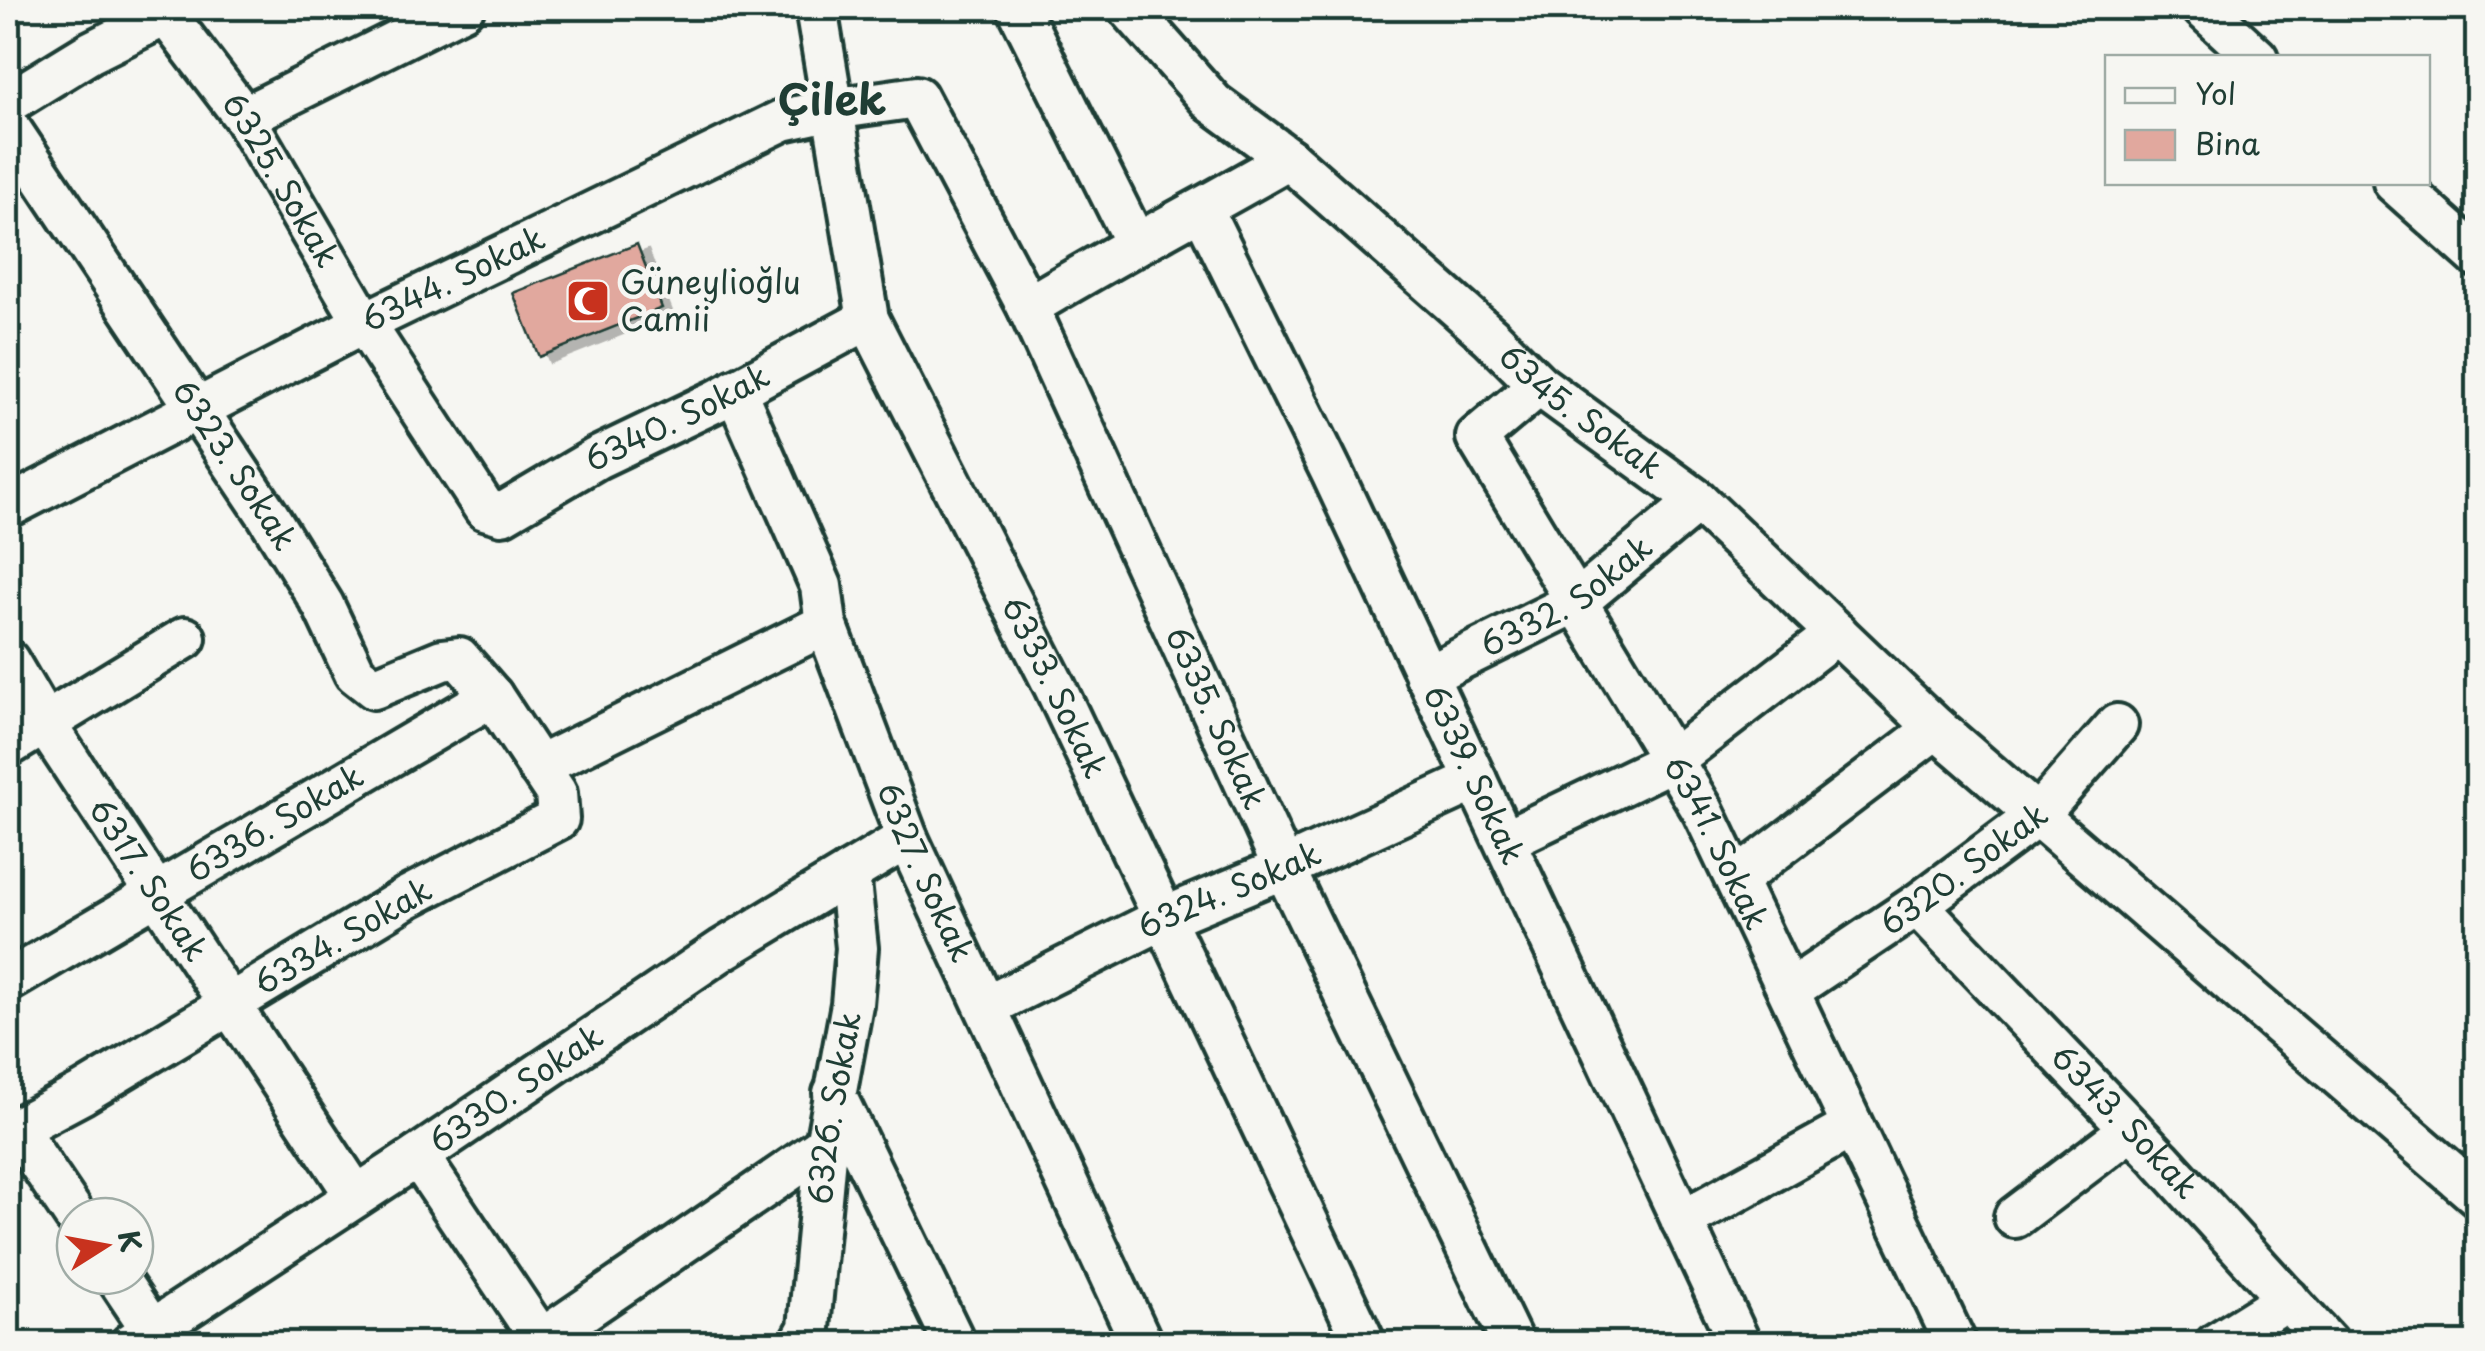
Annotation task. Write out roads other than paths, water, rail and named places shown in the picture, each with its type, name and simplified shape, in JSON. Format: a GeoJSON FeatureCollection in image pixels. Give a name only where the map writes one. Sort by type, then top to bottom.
{"type":"FeatureCollection","features":[{"type":"Feature","properties":{"kind":"street"},"geometry":{"type":"LineString","coordinates":[[244,117],[462,8]]}},
{"type":"Feature","properties":{"kind":"street","name":"6333. Sokak"},"geometry":{"type":"LineString","coordinates":[[816,8],[868,319],[1055,687],[1365,1344]]}},
{"type":"Feature","properties":{"kind":"street"},"geometry":{"type":"LineString","coordinates":[[1018,8],[1135,242]]}},
{"type":"Feature","properties":{"kind":"street","name":"6345. Sokak"},"geometry":{"type":"LineString","coordinates":[[1129,8],[1213,103],[1289,159],[1540,385],[1698,502],[1936,728],[2478,1196]]}},
{"type":"Feature","properties":{"kind":"street"},"geometry":{"type":"LineString","coordinates":[[2203,8],[2254,55]]}},
{"type":"Feature","properties":{"kind":"street"},"geometry":{"type":"LineString","coordinates":[[8,103],[169,10]]}},
{"type":"Feature","properties":{"kind":"street","name":"6325. Sokak"},"geometry":{"type":"LineString","coordinates":[[169,10],[244,117],[364,323],[485,510]]}},
{"type":"Feature","properties":{"kind":"street","name":"6344. Sokak"},"geometry":{"type":"LineString","coordinates":[[10,502],[364,323],[783,120],[833,108],[917,97]]}},
{"type":"Feature","properties":{"kind":"street","name":"6335. Sokak"},"geometry":{"type":"LineString","coordinates":[[917,97],[1028,307],[1284,868],[1513,1344]]}},
{"type":"Feature","properties":{"kind":"street","name":"6323. Sokak"},"geometry":{"type":"LineString","coordinates":[[8,126],[267,514],[314,590],[356,674],[374,688],[442,660],[459,658],[492,696]]}},
{"type":"Feature","properties":{"kind":"street"},"geometry":{"type":"LineString","coordinates":[[1028,307],[1135,242],[1289,159]]}},
{"type":"Feature","properties":{"kind":"street"},"geometry":{"type":"LineString","coordinates":[[2397,185],[2478,258]]}},
{"type":"Feature","properties":{"kind":"street","name":"6339. Sokak"},"geometry":{"type":"LineString","coordinates":[[1202,209],[1506,840],[1575,997],[1740,1344]]}},
{"type":"Feature","properties":{"kind":"street","name":"6340. Sokak"},"geometry":{"type":"LineString","coordinates":[[485,510],[502,514],[597,458],[868,319]]}},
{"type":"Feature","properties":{"kind":"street","name":"6341. Sokak"},"geometry":{"type":"LineString","coordinates":[[1540,385],[1477,437],[1703,811],[1956,1344]]}},
{"type":"Feature","properties":{"kind":"street","name":"6327. Sokak"},"geometry":{"type":"LineString","coordinates":[[735,390],[821,586],[826,624],[907,838],[1142,1344]]}},
{"type":"Feature","properties":{"kind":"street","name":"6332. Sokak"},"geometry":{"type":"LineString","coordinates":[[1426,676],[1578,601],[1698,502]]}},
{"type":"Feature","properties":{"kind":"street"},"geometry":{"type":"LineString","coordinates":[[538,767],[826,624]]}},
{"type":"Feature","properties":{"kind":"street"},"geometry":{"type":"LineString","coordinates":[[1506,840],[1671,761],[1837,633]]}},
{"type":"Feature","properties":{"kind":"street"},"geometry":{"type":"LineString","coordinates":[[8,746],[185,638]]}},
{"type":"Feature","properties":{"kind":"street","name":"6317. Sokak"},"geometry":{"type":"LineString","coordinates":[[8,661],[45,724],[356,1196]]}},
{"type":"Feature","properties":{"kind":"street","name":"6334. Sokak"},"geometry":{"type":"LineString","coordinates":[[12,1130],[83,1093],[406,898],[558,819],[556,793],[492,696]]}},
{"type":"Feature","properties":{"kind":"street","name":"6336. Sokak"},"geometry":{"type":"LineString","coordinates":[[8,981],[492,696]]}},
{"type":"Feature","properties":{"kind":"street","name":"6320. Sokak"},"geometry":{"type":"LineString","coordinates":[[1790,990],[1917,905],[2038,814],[2117,725]]}},
{"type":"Feature","properties":{"kind":"street"},"geometry":{"type":"LineString","coordinates":[[1737,879],[1936,728]]}},
{"type":"Feature","properties":{"kind":"street","name":"6324. Sokak"},"geometry":{"type":"LineString","coordinates":[[986,1007],[1164,918],[1476,780]]}},
{"type":"Feature","properties":{"kind":"street","name":"6330. Sokak"},"geometry":{"type":"LineString","coordinates":[[142,1336],[418,1156],[722,950],[907,838]]}},
{"type":"Feature","properties":{"kind":"street","name":"6326. Sokak"},"geometry":{"type":"LineString","coordinates":[[800,1344],[808,1328],[826,1145],[852,1004],[858,948],[850,872]]}},
{"type":"Feature","properties":{"kind":"street","name":"6343. Sokak"},"geometry":{"type":"LineString","coordinates":[[1917,905],[2132,1129],[2328,1344]]}},
{"type":"Feature","properties":{"kind":"street"},"geometry":{"type":"LineString","coordinates":[[834,1093],[954,1344]]}},
{"type":"Feature","properties":{"kind":"street"},"geometry":{"type":"LineString","coordinates":[[1682,1221],[1852,1127]]}},
{"type":"Feature","properties":{"kind":"street"},"geometry":{"type":"LineString","coordinates":[[2015,1216],[2132,1129]]}},
{"type":"Feature","properties":{"kind":"street"},"geometry":{"type":"LineString","coordinates":[[12,1130],[60,1196]]}},
{"type":"Feature","properties":{"kind":"street"},"geometry":{"type":"LineString","coordinates":[[418,1156],[540,1342],[826,1145]]}},
{"type":"Feature","properties":{"kind":"street"},"geometry":{"type":"LineString","coordinates":[[125,1296],[142,1336]]}},
{"type":"Feature","properties":{"kind":"street"},"geometry":{"type":"LineString","coordinates":[[2216,1344],[2288,1300]]}},
{"type":"Feature","properties":{"kind":"place","name":"Güneylioğlu Camii"},"geometry":{"type":"Point","coordinates":[588,301]}},
{"type":"Feature","properties":{"kind":"district","name":"Çilek"},"geometry":{"type":"Point","coordinates":[832,100]}}]}
